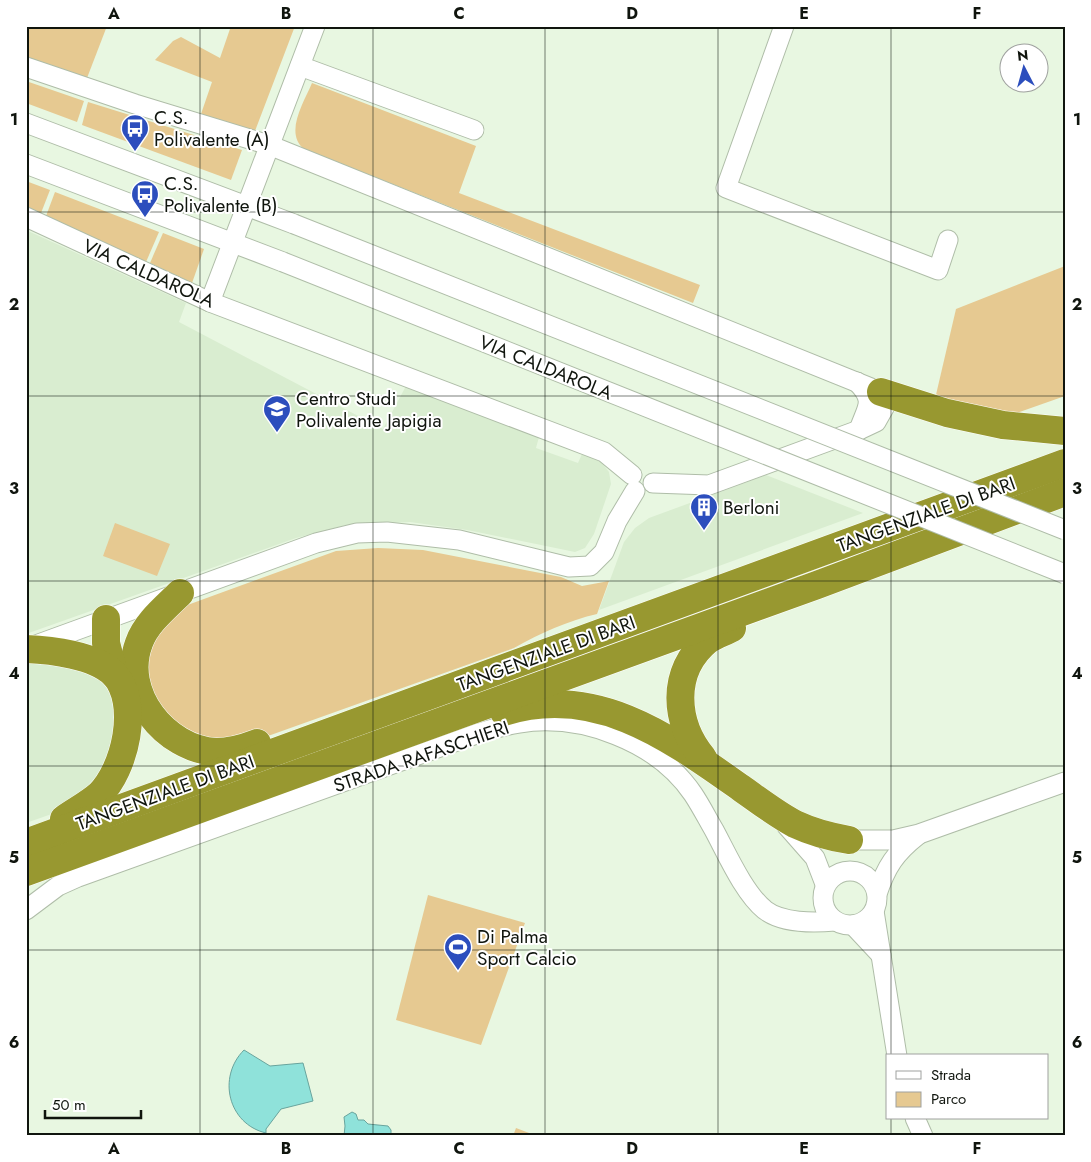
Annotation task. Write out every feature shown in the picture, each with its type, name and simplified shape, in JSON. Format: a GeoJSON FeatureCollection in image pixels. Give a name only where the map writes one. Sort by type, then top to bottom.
{"type":"FeatureCollection","features":[{"type":"Feature","properties":{"kind":"highway"},"geometry":{"type":"LineString","coordinates":[[881,392],[947,413],[1003,425],[1065,431]]}},
{"type":"Feature","properties":{"kind":"highway","name":"TANGENZIALE DI BARI"},"geometry":{"type":"LineString","coordinates":[[29,842],[1065,463]]}},
{"type":"Feature","properties":{"kind":"highway","name":"TANGENZIALE DI BARI"},"geometry":{"type":"LineString","coordinates":[[26,872],[398,735],[817,586],[1065,492]]}},
{"type":"Feature","properties":{"kind":"highway"},"geometry":{"type":"LineString","coordinates":[[712,768],[696,749],[684,727],[679,710],[682,679],[692,659],[708,640],[732,628],[801,603],[817,586]]}},
{"type":"Feature","properties":{"kind":"highway"},"geometry":{"type":"LineString","coordinates":[[124,667],[154,619],[180,593]]}},
{"type":"Feature","properties":{"kind":"highway"},"geometry":{"type":"LineString","coordinates":[[29,842],[99,794],[116,771],[126,741],[128,715],[123,692],[124,634],[106,619]]}},
{"type":"Feature","properties":{"kind":"highway"},"geometry":{"type":"LineString","coordinates":[[26,649],[58,651],[93,662],[124,667],[135,674],[142,702],[157,723],[177,740],[193,747],[208,750],[237,750],[310,726],[390,710]]}},
{"type":"Feature","properties":{"kind":"highway"},"geometry":{"type":"LineString","coordinates":[[398,735],[471,722],[534,705],[576,706],[625,717],[674,742],[772,809],[803,827],[849,840]]}},
{"type":"Feature","properties":{"kind":"street"},"geometry":{"type":"LineString","coordinates":[[210,302],[315,26]]}},
{"type":"Feature","properties":{"kind":"street"},"geometry":{"type":"LineString","coordinates":[[784,26],[726,188],[938,270],[948,240]]}},
{"type":"Feature","properties":{"kind":"street"},"geometry":{"type":"LineString","coordinates":[[300,66],[474,130]]}},
{"type":"Feature","properties":{"kind":"street"},"geometry":{"type":"LineString","coordinates":[[26,67],[135,104],[269,145],[856,381],[881,392],[885,406],[876,422],[859,430],[709,485],[653,483],[646,492],[633,483],[604,552],[590,566],[569,567],[459,540],[388,532],[357,533],[316,544],[26,649]]}},
{"type":"Feature","properties":{"kind":"street"},"geometry":{"type":"LineString","coordinates":[[26,123],[294,224],[1065,530]]}},
{"type":"Feature","properties":{"kind":"street","name":"VIA CALDAROLA"},"geometry":{"type":"LineString","coordinates":[[26,164],[283,262],[1065,574]]}},
{"type":"Feature","properties":{"kind":"street","name":"VIA CALDAROLA"},"geometry":{"type":"LineString","coordinates":[[26,217],[210,302],[604,452],[633,483]]}},
{"type":"Feature","properties":{"kind":"street"},"geometry":{"type":"LineString","coordinates":[[856,381],[869,396],[870,402],[859,430]]}},
{"type":"Feature","properties":{"kind":"street","name":"STRADA RAFASCHIERI"},"geometry":{"type":"LineString","coordinates":[[26,910],[58,886],[78,877],[470,736],[520,722],[551,721],[575,724],[610,734],[646,750],[663,763],[693,794],[756,900],[766,911],[782,917],[805,921],[834,921]]}},
{"type":"Feature","properties":{"kind":"street"},"geometry":{"type":"LineString","coordinates":[[849,840],[893,840],[920,834],[1060,786]]}},
{"type":"Feature","properties":{"kind":"street"},"geometry":{"type":"LineString","coordinates":[[772,809],[815,858],[828,886],[828,915],[834,921],[853,925],[861,923],[875,903],[884,872],[891,861],[904,846],[920,834]]}},
{"type":"Feature","properties":{"kind":"street"},"geometry":{"type":"LineString","coordinates":[[828,886],[845,858],[849,840]]}},
{"type":"Feature","properties":{"kind":"street"},"geometry":{"type":"LineString","coordinates":[[849,840],[860,872]]}},
{"type":"Feature","properties":{"kind":"street"},"geometry":{"type":"LineString","coordinates":[[782,917],[804,910],[843,871],[860,872],[872,881],[881,955],[897,1054]]}},
{"type":"Feature","properties":{"kind":"street"},"geometry":{"type":"LineString","coordinates":[[853,925],[881,955]]}},
{"type":"Feature","properties":{"kind":"street"},"geometry":{"type":"LineString","coordinates":[[916,1120],[923,1136]]}},
{"type":"Feature","properties":{"kind":"shaded area","name":"Centro Studi Polivalente Japigia"},"geometry":{"type":"Polygon","coordinates":[[[26,230],[186,303],[179,322],[383,429],[406,386],[539,437],[536,448],[578,463],[582,454],[594,458],[602,463],[609,472],[611,484],[594,534],[585,548],[575,552],[467,530],[410,522],[346,525],[296,538],[26,634],[26,230]]]}},
{"type":"Feature","properties":{"kind":"shaded area"},"geometry":{"type":"Polygon","coordinates":[[[766,475],[863,513],[599,610],[624,542],[635,528],[649,518],[766,475]]]}},
{"type":"Feature","properties":{"kind":"shaded area"},"geometry":{"type":"Polygon","coordinates":[[[36,660],[96,669],[117,702],[109,767],[66,809],[26,823],[26,663],[36,660]]]}},
{"type":"Feature","properties":{"kind":"green space"},"geometry":{"type":"Polygon","coordinates":[[[26,26],[107,26],[87,78],[26,58],[26,26]]]}},
{"type":"Feature","properties":{"kind":"green space"},"geometry":{"type":"Polygon","coordinates":[[[231,26],[295,26],[255,131],[201,114],[212,82],[155,60],[173,41],[181,37],[220,58],[231,26]]]}},
{"type":"Feature","properties":{"kind":"green space"},"geometry":{"type":"Polygon","coordinates":[[[26,81],[84,101],[77,122],[26,103],[26,81]]]}},
{"type":"Feature","properties":{"kind":"green space"},"geometry":{"type":"Polygon","coordinates":[[[312,83],[476,146],[459,193],[700,285],[693,303],[304,149],[298,142],[296,135],[297,117],[312,83]]]}},
{"type":"Feature","properties":{"kind":"green space"},"geometry":{"type":"Polygon","coordinates":[[[88,102],[242,150],[231,180],[82,125],[88,102]]]}},
{"type":"Feature","properties":{"kind":"green space"},"geometry":{"type":"Polygon","coordinates":[[[26,181],[50,190],[41,213],[26,206],[26,181]]]}},
{"type":"Feature","properties":{"kind":"green space"},"geometry":{"type":"Polygon","coordinates":[[[55,192],[159,232],[146,262],[46,216],[55,192]]]}},
{"type":"Feature","properties":{"kind":"green space"},"geometry":{"type":"Polygon","coordinates":[[[163,233],[204,249],[192,283],[150,263],[163,233]]]}},
{"type":"Feature","properties":{"kind":"green space"},"geometry":{"type":"Polygon","coordinates":[[[1065,266],[1065,396],[1011,415],[935,399],[956,309],[1065,266]]]}},
{"type":"Feature","properties":{"kind":"green space"},"geometry":{"type":"Polygon","coordinates":[[[115,523],[170,544],[157,576],[103,556],[115,523]]]}},
{"type":"Feature","properties":{"kind":"green space"},"geometry":{"type":"Polygon","coordinates":[[[378,548],[423,550],[561,577],[582,586],[609,581],[597,614],[554,628],[514,648],[254,741],[193,740],[145,690],[148,645],[182,607],[336,551],[378,548]]]}},
{"type":"Feature","properties":{"kind":"green space","name":"Di Palma Sport Calcio"},"geometry":{"type":"Polygon","coordinates":[[[428,895],[525,923],[481,1045],[396,1020],[428,895]]]}},
{"type":"Feature","properties":{"kind":"green space"},"geometry":{"type":"Polygon","coordinates":[[[516,1128],[537,1136],[513,1136],[516,1128]]]}},
{"type":"Feature","properties":{"kind":"water"},"geometry":{"type":"Polygon","coordinates":[[[244,1050],[270,1066],[303,1063],[313,1101],[281,1109],[266,1129],[266,1133],[253,1128],[243,1120],[235,1110],[231,1098],[229,1086],[231,1073],[236,1061],[244,1050]]]}},
{"type":"Feature","properties":{"kind":"water"},"geometry":{"type":"Polygon","coordinates":[[[352,1112],[356,1114],[358,1120],[364,1120],[368,1124],[388,1126],[391,1130],[391,1136],[344,1136],[344,1117],[352,1112]]]}},
{"type":"Feature","properties":{"kind":"place","name":"C.S. Polivalente (A)"},"geometry":{"type":"Point","coordinates":[135,152]}},
{"type":"Feature","properties":{"kind":"place","name":"C.S. Polivalente (B)"},"geometry":{"type":"Point","coordinates":[145,218]}},
{"type":"Feature","properties":{"kind":"place","name":"Centro Studi Polivalente Japigia"},"geometry":{"type":"Point","coordinates":[277,433]}},
{"type":"Feature","properties":{"kind":"place","name":"Berloni"},"geometry":{"type":"Point","coordinates":[704,531]}},
{"type":"Feature","properties":{"kind":"place","name":"Di Palma Sport Calcio"},"geometry":{"type":"Point","coordinates":[458,971]}}]}
